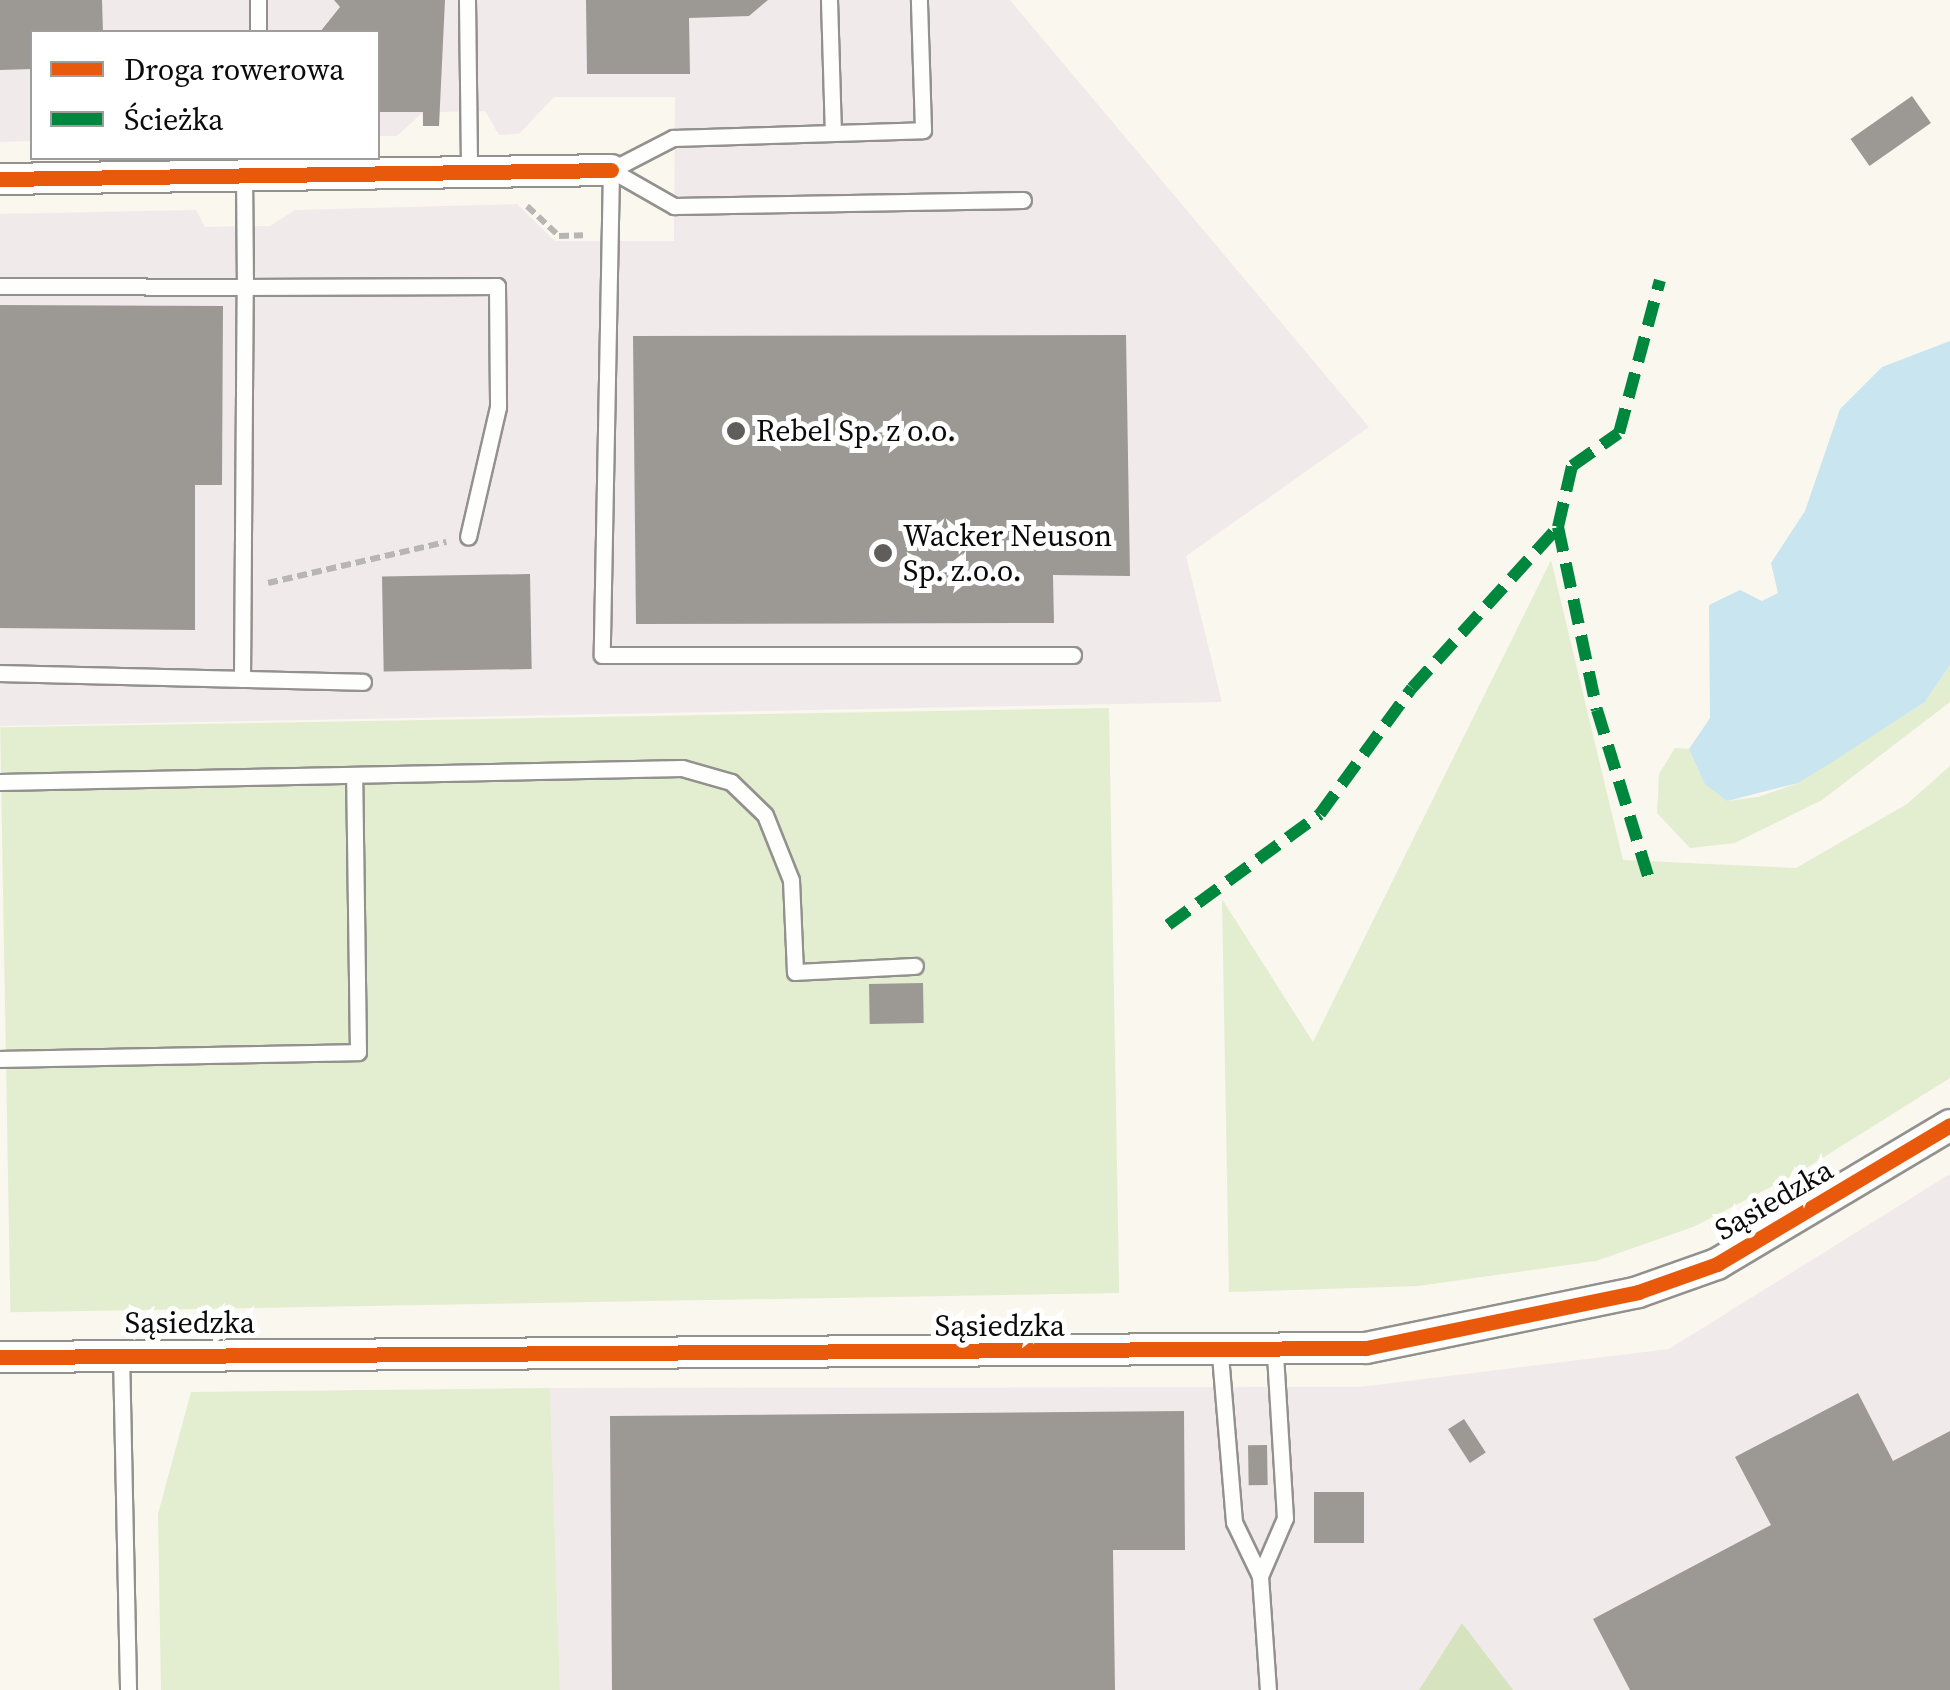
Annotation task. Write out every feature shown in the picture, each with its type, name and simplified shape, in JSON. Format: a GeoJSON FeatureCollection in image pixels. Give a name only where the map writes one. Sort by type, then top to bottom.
{"type":"FeatureCollection","features":[{"type":"Feature","properties":{"kind":"street"},"geometry":{"type":"LineString","coordinates":[[0,179],[255,169],[612,170]]}},
{"type":"Feature","properties":{"kind":"street","name":"Sąsiedzka"},"geometry":{"type":"LineString","coordinates":[[0,1357],[121,1349],[1276,1355],[1366,1348],[1653,1286],[1795,1223],[1950,1125]]}},
{"type":"Feature","properties":{"kind":"lane"},"geometry":{"type":"LineString","coordinates":[[258,0],[258,30]]}},
{"type":"Feature","properties":{"kind":"lane"},"geometry":{"type":"LineString","coordinates":[[467,0],[469,171]]}},
{"type":"Feature","properties":{"kind":"lane"},"geometry":{"type":"LineString","coordinates":[[829,0],[833,133]]}},
{"type":"Feature","properties":{"kind":"lane"},"geometry":{"type":"LineString","coordinates":[[612,170],[674,138],[923,130],[919,0]]}},
{"type":"Feature","properties":{"kind":"lane"},"geometry":{"type":"LineString","coordinates":[[242,679],[245,286],[255,169]]}},
{"type":"Feature","properties":{"kind":"lane"},"geometry":{"type":"LineString","coordinates":[[612,170],[674,206],[1023,200]]}},
{"type":"Feature","properties":{"kind":"lane"},"geometry":{"type":"LineString","coordinates":[[612,170],[602,655],[1073,654]]}},
{"type":"Feature","properties":{"kind":"lane"},"geometry":{"type":"LineString","coordinates":[[0,286],[497,286],[498,408],[468,537]]}},
{"type":"Feature","properties":{"kind":"lane"},"geometry":{"type":"LineString","coordinates":[[0,673],[363,682]]}},
{"type":"Feature","properties":{"kind":"lane"},"geometry":{"type":"LineString","coordinates":[[0,782],[682,768],[732,782],[765,815],[791,880],[795,972],[914,966]]}},
{"type":"Feature","properties":{"kind":"lane"},"geometry":{"type":"LineString","coordinates":[[0,1058],[358,1052],[354,777]]}},
{"type":"Feature","properties":{"kind":"lane"},"geometry":{"type":"LineString","coordinates":[[121,1349],[128,1690]]}},
{"type":"Feature","properties":{"kind":"lane"},"geometry":{"type":"LineString","coordinates":[[1220,1355],[1234,1522],[1260,1576],[1268,1690]]}},
{"type":"Feature","properties":{"kind":"lane"},"geometry":{"type":"LineString","coordinates":[[1260,1576],[1285,1518],[1276,1355]]}},
{"type":"Feature","properties":{"kind":"path"},"geometry":{"type":"LineString","coordinates":[[242,589],[468,537]]}},
{"type":"Feature","properties":{"kind":"shaded area"},"geometry":{"type":"Polygon","coordinates":[[[0,0],[1010,0],[1369,427],[1186,556],[1222,702],[0,726],[0,214],[196,210],[205,227],[270,226],[295,210],[517,204],[555,241],[674,241],[675,97],[554,97],[519,134],[499,135],[485,111],[440,112],[439,126],[423,126],[422,113],[397,136],[380,136],[380,30],[30,30],[30,141],[0,142],[0,0]]]}},
{"type":"Feature","properties":{"kind":"shaded area"},"geometry":{"type":"Polygon","coordinates":[[[1950,1174],[1950,1690],[560,1690],[550,1388],[1359,1387],[1669,1349],[1950,1174]]]}},
{"type":"Feature","properties":{"kind":"green space"},"geometry":{"type":"Polygon","coordinates":[[[1551,560],[1623,860],[1796,868],[1907,804],[1950,766],[1950,1078],[1800,1172],[1693,1227],[1596,1261],[1418,1286],[1229,1292],[1222,899],[1313,1042],[1551,560]]]}},
{"type":"Feature","properties":{"kind":"green space"},"geometry":{"type":"Polygon","coordinates":[[[1950,665],[1950,702],[1822,800],[1735,843],[1690,848],[1657,813],[1659,774],[1675,748],[1689,749],[1705,783],[1727,801],[1758,797],[1798,783],[1925,702],[1950,665]]]}},
{"type":"Feature","properties":{"kind":"green space"},"geometry":{"type":"Polygon","coordinates":[[[1109,708],[1119,1293],[10,1312],[0,727],[1109,708]]]}},
{"type":"Feature","properties":{"kind":"green space"},"geometry":{"type":"Polygon","coordinates":[[[550,1388],[560,1690],[161,1690],[158,1514],[191,1392],[550,1388]]]}},
{"type":"Feature","properties":{"kind":"green space"},"geometry":{"type":"Polygon","coordinates":[[[1462,1623],[1513,1690],[1419,1690],[1462,1623]]]}},
{"type":"Feature","properties":{"kind":"water"},"geometry":{"type":"Polygon","coordinates":[[[1950,341],[1950,665],[1925,702],[1798,783],[1727,801],[1705,784],[1689,749],[1710,718],[1709,605],[1740,590],[1762,601],[1778,593],[1771,563],[1805,511],[1840,409],[1882,367],[1950,341]]]}},
{"type":"Feature","properties":{"kind":"building"},"geometry":{"type":"Polygon","coordinates":[[[0,0],[102,0],[103,30],[30,30],[30,69],[0,70],[0,0]]]}},
{"type":"Feature","properties":{"kind":"building"},"geometry":{"type":"Polygon","coordinates":[[[334,0],[445,0],[439,126],[423,126],[423,112],[380,112],[380,30],[322,30],[340,7],[334,0]]]}},
{"type":"Feature","properties":{"kind":"building"},"geometry":{"type":"Polygon","coordinates":[[[586,0],[768,0],[749,16],[689,18],[690,74],[587,74],[586,0]]]}},
{"type":"Feature","properties":{"kind":"building"},"geometry":{"type":"Polygon","coordinates":[[[1912,96],[1931,123],[1869,166],[1851,139],[1912,96]]]}},
{"type":"Feature","properties":{"kind":"building"},"geometry":{"type":"Polygon","coordinates":[[[0,305],[223,306],[222,485],[195,485],[195,630],[0,628],[0,305]]]}},
{"type":"Feature","properties":{"kind":"building"},"geometry":{"type":"Polygon","coordinates":[[[1126,335],[1130,576],[1053,575],[1054,623],[636,624],[633,336],[1126,335]]]}},
{"type":"Feature","properties":{"kind":"building"},"geometry":{"type":"Polygon","coordinates":[[[530,574],[532,669],[384,672],[382,577],[530,574]]]}},
{"type":"Feature","properties":{"kind":"building"},"geometry":{"type":"Polygon","coordinates":[[[923,983],[924,1023],[870,1024],[869,984],[923,983]]]}},
{"type":"Feature","properties":{"kind":"building"},"geometry":{"type":"Polygon","coordinates":[[[1858,1393],[1893,1461],[1950,1431],[1950,1690],[1630,1690],[1593,1619],[1771,1525],[1735,1457],[1858,1393]]]}},
{"type":"Feature","properties":{"kind":"building"},"geometry":{"type":"Polygon","coordinates":[[[1184,1411],[1185,1550],[1113,1550],[1115,1690],[612,1690],[610,1416],[1184,1411]]]}},
{"type":"Feature","properties":{"kind":"building"},"geometry":{"type":"Polygon","coordinates":[[[1464,1419],[1486,1453],[1470,1463],[1448,1429],[1464,1419]]]}},
{"type":"Feature","properties":{"kind":"building"},"geometry":{"type":"Polygon","coordinates":[[[1248,1445],[1267,1445],[1268,1485],[1249,1485],[1248,1445]]]}},
{"type":"Feature","properties":{"kind":"building"},"geometry":{"type":"Polygon","coordinates":[[[1314,1492],[1364,1492],[1364,1543],[1314,1543],[1314,1492]]]}},
{"type":"Feature","properties":{"kind":"marked path"},"geometry":{"type":"LineString","coordinates":[[1168,925],[1320,814],[1412,688],[1558,527],[1572,466],[1619,433],[1660,280]]}},
{"type":"Feature","properties":{"kind":"marked path"},"geometry":{"type":"LineString","coordinates":[[1558,527],[1597,710],[1651,886]]}},
{"type":"Feature","properties":{"kind":"cycle path"},"geometry":{"type":"LineString","coordinates":[[0,179],[611,170]]}},
{"type":"Feature","properties":{"kind":"cycle path"},"geometry":{"type":"LineString","coordinates":[[0,1357],[1366,1348],[1638,1292],[1717,1264],[1950,1125]]}},
{"type":"Feature","properties":{"kind":"place","name":"Rebel Sp. z o.o."},"geometry":{"type":"Point","coordinates":[736,431]}},
{"type":"Feature","properties":{"kind":"place","name":"Wacker Neuson Sp. z.o.o."},"geometry":{"type":"Point","coordinates":[883,553]}}]}
